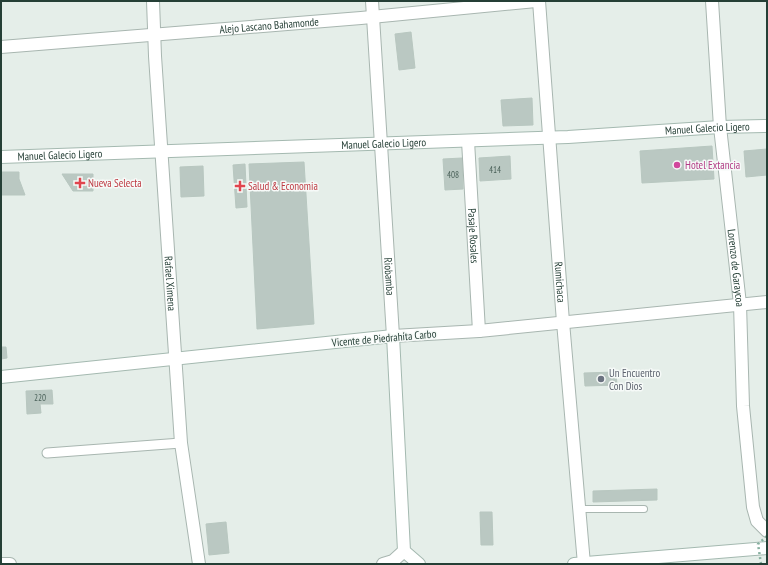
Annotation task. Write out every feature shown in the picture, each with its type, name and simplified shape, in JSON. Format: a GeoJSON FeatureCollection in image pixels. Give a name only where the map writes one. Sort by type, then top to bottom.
{"type":"FeatureCollection","features":[{"type":"Feature","properties":{"kind":"street","name":"Rafael Ximena"},"geometry":{"type":"LineString","coordinates":[[153,1],[161,150],[177,357],[181,443],[199,564]]}},
{"type":"Feature","properties":{"kind":"street","name":"Riobamba"},"geometry":{"type":"LineString","coordinates":[[372,1],[393,336],[404,551]]}},
{"type":"Feature","properties":{"kind":"street","name":"Alejo Lascano Bahamonde"},"geometry":{"type":"LineString","coordinates":[[1,47],[373,17],[538,1]]}},
{"type":"Feature","properties":{"kind":"street","name":"Rumichaca"},"geometry":{"type":"LineString","coordinates":[[538,1],[563,322],[584,564]]}},
{"type":"Feature","properties":{"kind":"street","name":"Lorenzo de Garaycoa"},"geometry":{"type":"LineString","coordinates":[[712,1],[720,127],[740,304],[743,406],[753,507],[757,521],[767,531]]}},
{"type":"Feature","properties":{"kind":"street","name":"Manuel Galecio Ligero"},"geometry":{"type":"LineString","coordinates":[[1,157],[161,150],[549,138],[720,127],[767,126]]}},
{"type":"Feature","properties":{"kind":"street","name":"Pasaje Rosales"},"geometry":{"type":"LineString","coordinates":[[468,141],[480,331]]}},
{"type":"Feature","properties":{"kind":"street","name":"Vicente de Piedrahíta Carbo"},"geometry":{"type":"LineString","coordinates":[[1,377],[177,357],[393,336],[480,331],[767,302]]}},
{"type":"Feature","properties":{"kind":"street"},"geometry":{"type":"LineString","coordinates":[[47,453],[181,443]]}},
{"type":"Feature","properties":{"kind":"street"},"geometry":{"type":"LineString","coordinates":[[574,564],[767,548]]}},
{"type":"Feature","properties":{"kind":"street"},"geometry":{"type":"LineString","coordinates":[[383,564],[393,561],[404,551],[419,564]]}},
{"type":"Feature","properties":{"kind":"street"},"geometry":{"type":"LineString","coordinates":[[1,564],[10,564]]}},
{"type":"Feature","properties":{"kind":"lane"},"geometry":{"type":"LineString","coordinates":[[580,509],[644,509]]}},
{"type":"Feature","properties":{"kind":"path"},"geometry":{"type":"LineString","coordinates":[[761,564],[758,544],[767,536]]}},
{"type":"Feature","properties":{"kind":"building"},"geometry":{"type":"Polygon","coordinates":[[[411,32],[415,68],[399,70],[395,34],[411,32]]]}},
{"type":"Feature","properties":{"kind":"building"},"geometry":{"type":"Polygon","coordinates":[[[532,98],[533,125],[503,126],[501,100],[532,98]]]}},
{"type":"Feature","properties":{"kind":"building","name":"Hotel Extancia"},"geometry":{"type":"Polygon","coordinates":[[[712,146],[714,179],[642,183],[640,151],[712,146]]]}},
{"type":"Feature","properties":{"kind":"building"},"geometry":{"type":"Polygon","coordinates":[[[767,149],[767,175],[746,177],[744,151],[767,149]]]}},
{"type":"Feature","properties":{"kind":"building"},"geometry":{"type":"Polygon","coordinates":[[[510,156],[511,179],[480,181],[479,158],[510,156]]]}},
{"type":"Feature","properties":{"kind":"building"},"geometry":{"type":"Polygon","coordinates":[[[462,158],[463,189],[445,190],[443,159],[462,158]]]}},
{"type":"Feature","properties":{"kind":"building"},"geometry":{"type":"Polygon","coordinates":[[[304,162],[314,324],[257,329],[249,164],[304,162]]]}},
{"type":"Feature","properties":{"kind":"building","name":"Salud & Economia"},"geometry":{"type":"Polygon","coordinates":[[[245,164],[247,207],[236,208],[233,165],[245,164]]]}},
{"type":"Feature","properties":{"kind":"building"},"geometry":{"type":"Polygon","coordinates":[[[203,166],[204,196],[181,197],[180,167],[203,166]]]}},
{"type":"Feature","properties":{"kind":"building"},"geometry":{"type":"Polygon","coordinates":[[[1,172],[19,172],[19,179],[25,195],[1,195],[1,172]]]}},
{"type":"Feature","properties":{"kind":"building","name":"Nueva Selecta"},"geometry":{"type":"Polygon","coordinates":[[[62,174],[93,174],[93,191],[73,191],[62,174]]]}},
{"type":"Feature","properties":{"kind":"building"},"geometry":{"type":"Polygon","coordinates":[[[1,347],[6,347],[7,358],[1,359],[1,347]]]}},
{"type":"Feature","properties":{"kind":"building","name":"Un Encuentro Con Dios"},"geometry":{"type":"Polygon","coordinates":[[[616,372],[617,385],[585,386],[584,373],[616,372]]]}},
{"type":"Feature","properties":{"kind":"building"},"geometry":{"type":"Polygon","coordinates":[[[52,390],[53,404],[40,404],[41,413],[27,414],[26,391],[52,390]]]}},
{"type":"Feature","properties":{"kind":"building"},"geometry":{"type":"Polygon","coordinates":[[[657,489],[657,500],[593,502],[593,491],[657,489]]]}},
{"type":"Feature","properties":{"kind":"building"},"geometry":{"type":"Polygon","coordinates":[[[480,512],[492,512],[493,545],[481,545],[480,512]]]}},
{"type":"Feature","properties":{"kind":"building"},"geometry":{"type":"Polygon","coordinates":[[[226,522],[229,553],[209,555],[206,524],[226,522]]]}},
{"type":"Feature","properties":{"kind":"place","name":"Hotel Extancia"},"geometry":{"type":"Point","coordinates":[677,165]}},
{"type":"Feature","properties":{"kind":"place","name":"Nueva Selecta"},"geometry":{"type":"Point","coordinates":[80,183]}},
{"type":"Feature","properties":{"kind":"place","name":"Salud & Economia"},"geometry":{"type":"Point","coordinates":[240,186]}},
{"type":"Feature","properties":{"kind":"place","name":"Un Encuentro Con Dios"},"geometry":{"type":"Point","coordinates":[601,379]}}]}
